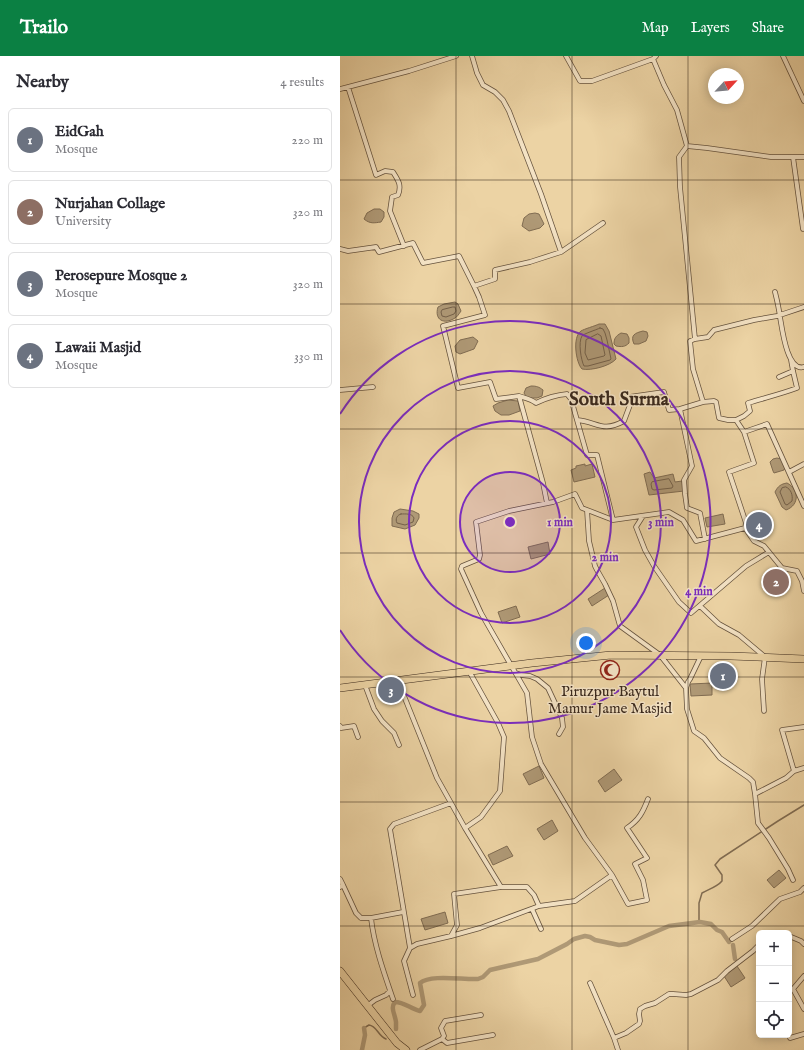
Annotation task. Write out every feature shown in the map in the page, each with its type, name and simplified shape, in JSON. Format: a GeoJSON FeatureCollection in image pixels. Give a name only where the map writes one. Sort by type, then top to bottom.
{"type":"FeatureCollection","features":[{"type":"Feature","properties":{"kind":"highway"},"geometry":{"type":"LineString","coordinates":[[340,688],[469,671],[611,655],[765,657],[804,660]]}},
{"type":"Feature","properties":{"kind":"highway"},"geometry":{"type":"LineString","coordinates":[[340,971],[397,1043],[406,1050]]}},
{"type":"Feature","properties":{"kind":"street"},"geometry":{"type":"LineString","coordinates":[[340,89],[408,71],[456,56]]}},
{"type":"Feature","properties":{"kind":"street"},"geometry":{"type":"LineString","coordinates":[[472,56],[477,73],[483,85],[495,92],[503,100],[509,111],[542,194],[561,252]]}},
{"type":"Feature","properties":{"kind":"street"},"geometry":{"type":"LineString","coordinates":[[566,56],[580,81],[592,81],[655,58],[664,85],[677,110],[687,146]]}},
{"type":"Feature","properties":{"kind":"street"},"geometry":{"type":"LineString","coordinates":[[783,56],[804,101]]}},
{"type":"Feature","properties":{"kind":"street"},"geometry":{"type":"LineString","coordinates":[[348,87],[376,175],[385,171],[393,172],[400,184],[398,195],[392,198],[390,211],[404,246]]}},
{"type":"Feature","properties":{"kind":"street"},"geometry":{"type":"LineString","coordinates":[[687,146],[772,157],[804,157]]}},
{"type":"Feature","properties":{"kind":"street"},"geometry":{"type":"LineString","coordinates":[[687,146],[679,157],[679,165],[695,339]]}},
{"type":"Feature","properties":{"kind":"street"},"geometry":{"type":"LineString","coordinates":[[793,157],[802,229]]}},
{"type":"Feature","properties":{"kind":"street"},"geometry":{"type":"LineString","coordinates":[[474,286],[495,279],[495,270],[530,262],[561,252],[603,223]]}},
{"type":"Feature","properties":{"kind":"street"},"geometry":{"type":"LineString","coordinates":[[340,249],[348,250],[376,247],[379,252],[413,243],[423,263],[458,256],[479,297],[485,316],[443,326],[458,388],[490,382],[496,399],[519,396],[532,399],[536,403],[544,398],[567,394],[571,399],[587,456],[596,455],[613,520]]}},
{"type":"Feature","properties":{"kind":"street"},"geometry":{"type":"LineString","coordinates":[[577,420],[601,427],[618,424],[624,421],[630,405],[629,397],[664,392],[669,410],[680,409],[703,402],[715,401],[719,418],[736,420],[750,411],[748,403],[797,388],[791,360],[784,343],[775,292]]}},
{"type":"Feature","properties":{"kind":"street"},"geometry":{"type":"LineString","coordinates":[[703,402],[693,369],[690,341],[708,337],[714,330],[780,315],[804,307]]}},
{"type":"Feature","properties":{"kind":"street"},"geometry":{"type":"LineString","coordinates":[[791,360],[798,367],[804,367]]}},
{"type":"Feature","properties":{"kind":"street"},"geometry":{"type":"LineString","coordinates":[[778,377],[793,371]]}},
{"type":"Feature","properties":{"kind":"street"},"geometry":{"type":"LineString","coordinates":[[340,390],[373,386]]}},
{"type":"Feature","properties":{"kind":"street"},"geometry":{"type":"LineString","coordinates":[[519,396],[543,482],[547,503]]}},
{"type":"Feature","properties":{"kind":"street"},"geometry":{"type":"LineString","coordinates":[[680,409],[692,466],[684,480],[687,508],[700,513],[705,539]]}},
{"type":"Feature","properties":{"kind":"street"},"geometry":{"type":"LineString","coordinates":[[736,420],[744,432],[754,463],[729,472],[746,523],[745,528],[754,541],[764,546],[782,568],[797,571],[803,581],[804,591]]}},
{"type":"Feature","properties":{"kind":"street"},"geometry":{"type":"LineString","coordinates":[[744,432],[767,424],[802,496],[804,506]]}},
{"type":"Feature","properties":{"kind":"street"},"geometry":{"type":"LineString","coordinates":[[789,472],[804,464]]}},
{"type":"Feature","properties":{"kind":"street"},"geometry":{"type":"LineString","coordinates":[[648,799],[639,818],[627,828],[646,858],[635,864],[643,880],[647,900],[628,904],[612,875],[584,838],[541,764],[532,737],[527,693],[481,614],[461,569],[462,566],[479,559],[480,555],[476,522],[509,511],[547,503],[575,494],[582,508],[613,520],[669,512],[683,520],[696,541],[745,528]]}},
{"type":"Feature","properties":{"kind":"street"},"geometry":{"type":"LineString","coordinates":[[587,510],[589,541],[595,566],[613,601],[620,626],[660,655],[686,688]]}},
{"type":"Feature","properties":{"kind":"street"},"geometry":{"type":"LineString","coordinates":[[644,516],[636,527],[645,550],[654,566],[679,602],[691,613],[746,566],[769,552]]}},
{"type":"Feature","properties":{"kind":"street"},"geometry":{"type":"LineString","coordinates":[[700,606],[719,624],[739,635],[765,657],[762,679],[764,712]]}},
{"type":"Feature","properties":{"kind":"street"},"geometry":{"type":"LineString","coordinates":[[701,656],[686,688],[687,709],[694,731],[704,738],[720,758],[753,782],[758,823],[766,833],[793,880]]}},
{"type":"Feature","properties":{"kind":"street"},"geometry":{"type":"LineString","coordinates":[[465,828],[481,817],[500,791],[504,737],[498,723],[469,671]]}},
{"type":"Feature","properties":{"kind":"street"},"geometry":{"type":"LineString","coordinates":[[515,672],[537,679],[548,688],[562,718],[563,727],[559,734]]}},
{"type":"Feature","properties":{"kind":"street"},"geometry":{"type":"LineString","coordinates":[[402,680],[402,691],[438,778],[465,828],[501,887]]}},
{"type":"Feature","properties":{"kind":"street"},"geometry":{"type":"LineString","coordinates":[[365,685],[374,708],[382,721],[394,733],[399,745]]}},
{"type":"Feature","properties":{"kind":"street"},"geometry":{"type":"LineString","coordinates":[[340,726],[341,728],[354,726],[358,737]]}},
{"type":"Feature","properties":{"kind":"street"},"geometry":{"type":"LineString","coordinates":[[794,772],[782,730],[804,727]]}},
{"type":"Feature","properties":{"kind":"street"},"geometry":{"type":"LineString","coordinates":[[755,794],[804,768]]}},
{"type":"Feature","properties":{"kind":"street"},"geometry":{"type":"LineString","coordinates":[[410,948],[390,828],[394,824],[451,803]]}},
{"type":"Feature","properties":{"kind":"street"},"geometry":{"type":"LineString","coordinates":[[413,995],[404,961],[410,948],[417,944],[480,928],[539,906],[575,901],[612,875]]}},
{"type":"Feature","properties":{"kind":"street"},"geometry":{"type":"LineString","coordinates":[[340,879],[341,886],[356,913],[361,918],[371,918],[403,912]]}},
{"type":"Feature","properties":{"kind":"street"},"geometry":{"type":"LineString","coordinates":[[451,936],[457,925],[454,894],[501,887],[527,887],[534,895],[539,906]]}},
{"type":"Feature","properties":{"kind":"street"},"geometry":{"type":"LineString","coordinates":[[732,940],[752,926],[780,899],[800,892],[804,888]]}},
{"type":"Feature","properties":{"kind":"street"},"geometry":{"type":"LineString","coordinates":[[532,909],[541,929]]}},
{"type":"Feature","properties":{"kind":"street"},"geometry":{"type":"LineString","coordinates":[[371,918],[372,928],[381,962],[393,999]]}},
{"type":"Feature","properties":{"kind":"street"},"geometry":{"type":"LineString","coordinates":[[792,937],[804,944]]}},
{"type":"Feature","properties":{"kind":"street"},"geometry":{"type":"LineString","coordinates":[[614,1038],[626,1034],[639,1024],[640,1009],[655,1003],[669,994],[692,994],[718,980],[756,948]]}},
{"type":"Feature","properties":{"kind":"street"},"geometry":{"type":"LineString","coordinates":[[804,976],[794,989],[804,1009]]}},
{"type":"Feature","properties":{"kind":"street"},"geometry":{"type":"LineString","coordinates":[[590,983],[618,1050]]}},
{"type":"Feature","properties":{"kind":"street"},"geometry":{"type":"LineString","coordinates":[[367,1006],[374,1000],[386,995],[390,991]]}},
{"type":"Feature","properties":{"kind":"street"},"geometry":{"type":"LineString","coordinates":[[442,1039],[444,1036],[441,1028],[445,1021],[480,1015]]}},
{"type":"Feature","properties":{"kind":"street"},"geometry":{"type":"LineString","coordinates":[[792,1037],[804,1034]]}},
{"type":"Feature","properties":{"kind":"street"},"geometry":{"type":"LineString","coordinates":[[442,1039],[447,1043],[492,1035]]}},
{"type":"Feature","properties":{"kind":"street"},"geometry":{"type":"LineString","coordinates":[[420,1050],[442,1039]]}},
{"type":"Feature","properties":{"kind":"water"},"geometry":{"type":"Polygon","coordinates":[[[374,209],[380,209],[384,212],[384,217],[381,222],[374,223],[364,219],[367,213],[374,209]]]}},
{"type":"Feature","properties":{"kind":"water"},"geometry":{"type":"Polygon","coordinates":[[[529,214],[539,214],[544,224],[540,228],[529,231],[522,226],[524,218],[529,214]]]}},
{"type":"Feature","properties":{"kind":"water"},"geometry":{"type":"Polygon","coordinates":[[[455,302],[458,304],[461,311],[456,318],[447,321],[441,320],[437,315],[438,307],[455,302]]]}},
{"type":"Feature","properties":{"kind":"water"},"geometry":{"type":"Polygon","coordinates":[[[599,324],[605,324],[609,331],[616,359],[609,364],[600,367],[582,369],[578,361],[576,350],[578,334],[582,330],[599,324]]]}},
{"type":"Feature","properties":{"kind":"water"},"geometry":{"type":"Polygon","coordinates":[[[643,331],[647,332],[648,336],[646,341],[639,344],[634,344],[633,336],[643,331]]]}},
{"type":"Feature","properties":{"kind":"water"},"geometry":{"type":"Polygon","coordinates":[[[621,333],[627,334],[629,343],[620,347],[614,344],[615,339],[621,333]]]}},
{"type":"Feature","properties":{"kind":"water"},"geometry":{"type":"Polygon","coordinates":[[[473,337],[478,341],[474,349],[460,354],[456,352],[455,346],[460,340],[473,337]]]}},
{"type":"Feature","properties":{"kind":"water"},"geometry":{"type":"Polygon","coordinates":[[[531,386],[538,387],[543,390],[542,396],[537,398],[527,398],[524,393],[526,388],[531,386]]]}},
{"type":"Feature","properties":{"kind":"water"},"geometry":{"type":"Polygon","coordinates":[[[508,400],[518,401],[520,411],[509,415],[501,415],[495,411],[493,406],[508,400]]]}},
{"type":"Feature","properties":{"kind":"water"},"geometry":{"type":"Polygon","coordinates":[[[777,458],[781,459],[785,467],[784,470],[774,473],[770,462],[777,458]]]}},
{"type":"Feature","properties":{"kind":"water"},"geometry":{"type":"Polygon","coordinates":[[[585,464],[585,466],[592,464],[595,477],[574,482],[571,470],[576,468],[576,466],[585,464]]]}},
{"type":"Feature","properties":{"kind":"water"},"geometry":{"type":"Polygon","coordinates":[[[650,472],[654,478],[673,474],[675,482],[682,481],[684,491],[649,495],[644,474],[650,472]]]}},
{"type":"Feature","properties":{"kind":"water"},"geometry":{"type":"Polygon","coordinates":[[[787,483],[796,493],[796,501],[791,508],[786,510],[782,507],[775,492],[777,488],[787,483]]]}},
{"type":"Feature","properties":{"kind":"water"},"geometry":{"type":"Polygon","coordinates":[[[400,509],[413,511],[419,514],[419,518],[415,525],[405,529],[392,526],[394,512],[400,509]]]}},
{"type":"Feature","properties":{"kind":"water"},"geometry":{"type":"Polygon","coordinates":[[[723,514],[725,524],[707,527],[705,518],[723,514]]]}},
{"type":"Feature","properties":{"kind":"water"},"geometry":{"type":"Polygon","coordinates":[[[548,542],[550,554],[531,559],[528,547],[548,542]]]}},
{"type":"Feature","properties":{"kind":"water"},"geometry":{"type":"Polygon","coordinates":[[[605,588],[609,595],[592,606],[588,599],[605,588]]]}},
{"type":"Feature","properties":{"kind":"water"},"geometry":{"type":"Polygon","coordinates":[[[516,606],[520,617],[502,623],[498,612],[516,606]]]}},
{"type":"Feature","properties":{"kind":"water"},"geometry":{"type":"Polygon","coordinates":[[[712,683],[712,695],[691,696],[690,684],[712,683]]]}},
{"type":"Feature","properties":{"kind":"water"},"geometry":{"type":"Polygon","coordinates":[[[539,766],[544,778],[529,785],[523,774],[539,766]]]}},
{"type":"Feature","properties":{"kind":"water"},"geometry":{"type":"Polygon","coordinates":[[[614,769],[622,780],[605,792],[598,781],[614,769]]]}},
{"type":"Feature","properties":{"kind":"water"},"geometry":{"type":"Polygon","coordinates":[[[552,820],[558,831],[544,840],[537,829],[552,820]]]}},
{"type":"Feature","properties":{"kind":"water"},"geometry":{"type":"Polygon","coordinates":[[[507,846],[513,856],[493,865],[488,855],[507,846]]]}},
{"type":"Feature","properties":{"kind":"water"},"geometry":{"type":"Polygon","coordinates":[[[779,870],[786,878],[774,888],[767,880],[779,870]]]}},
{"type":"Feature","properties":{"kind":"water"},"geometry":{"type":"Polygon","coordinates":[[[445,912],[448,923],[425,930],[421,919],[445,912]]]}},
{"type":"Feature","properties":{"kind":"water"},"geometry":{"type":"Polygon","coordinates":[[[737,966],[745,978],[731,987],[724,976],[737,966]]]}},
{"type":"Feature","properties":{"kind":"waterway"},"geometry":{"type":"LineString","coordinates":[[699,922],[699,903],[702,893],[722,881],[722,875],[715,865],[720,859],[804,805]]}},
{"type":"Feature","properties":{"kind":"waterway"},"geometry":{"type":"LineString","coordinates":[[396,1029],[393,1009],[395,1002],[420,1011],[424,1005],[420,983],[425,980],[439,978],[478,979],[483,977],[490,970],[538,959],[574,939],[585,936],[595,940],[619,945],[627,944],[669,926],[700,922],[711,924],[717,930],[722,932],[729,942]]}},
{"type":"Feature","properties":{"kind":"waterway"},"geometry":{"type":"LineString","coordinates":[[733,945],[735,959]]}},
{"type":"Feature","properties":{"kind":"waterway"},"geometry":{"type":"LineString","coordinates":[[364,1028],[369,1025],[372,1026],[383,1038],[386,1039]]}},
{"type":"Feature","properties":{"kind":"waterway"},"geometry":{"type":"LineString","coordinates":[[362,1050],[365,1035],[364,1028]]}},
{"type":"Feature","properties":{"kind":"place","name":"Lawaii Masjid"},"geometry":{"type":"Point","coordinates":[759,525]}},
{"type":"Feature","properties":{"kind":"place","name":"Nurjahan Collage"},"geometry":{"type":"Point","coordinates":[776,582]}},
{"type":"Feature","properties":{"kind":"place","name":"Piruzpur Baytul Mamur Jame Masjid"},"geometry":{"type":"Point","coordinates":[610,670]}},
{"type":"Feature","properties":{"kind":"place","name":"EidGah"},"geometry":{"type":"Point","coordinates":[723,676]}},
{"type":"Feature","properties":{"kind":"place","name":"Perosepure Mosque 2"},"geometry":{"type":"Point","coordinates":[391,690]}},
{"type":"Feature","properties":{"kind":"district","name":"South Surma"},"geometry":{"type":"Point","coordinates":[619,398]}}]}
